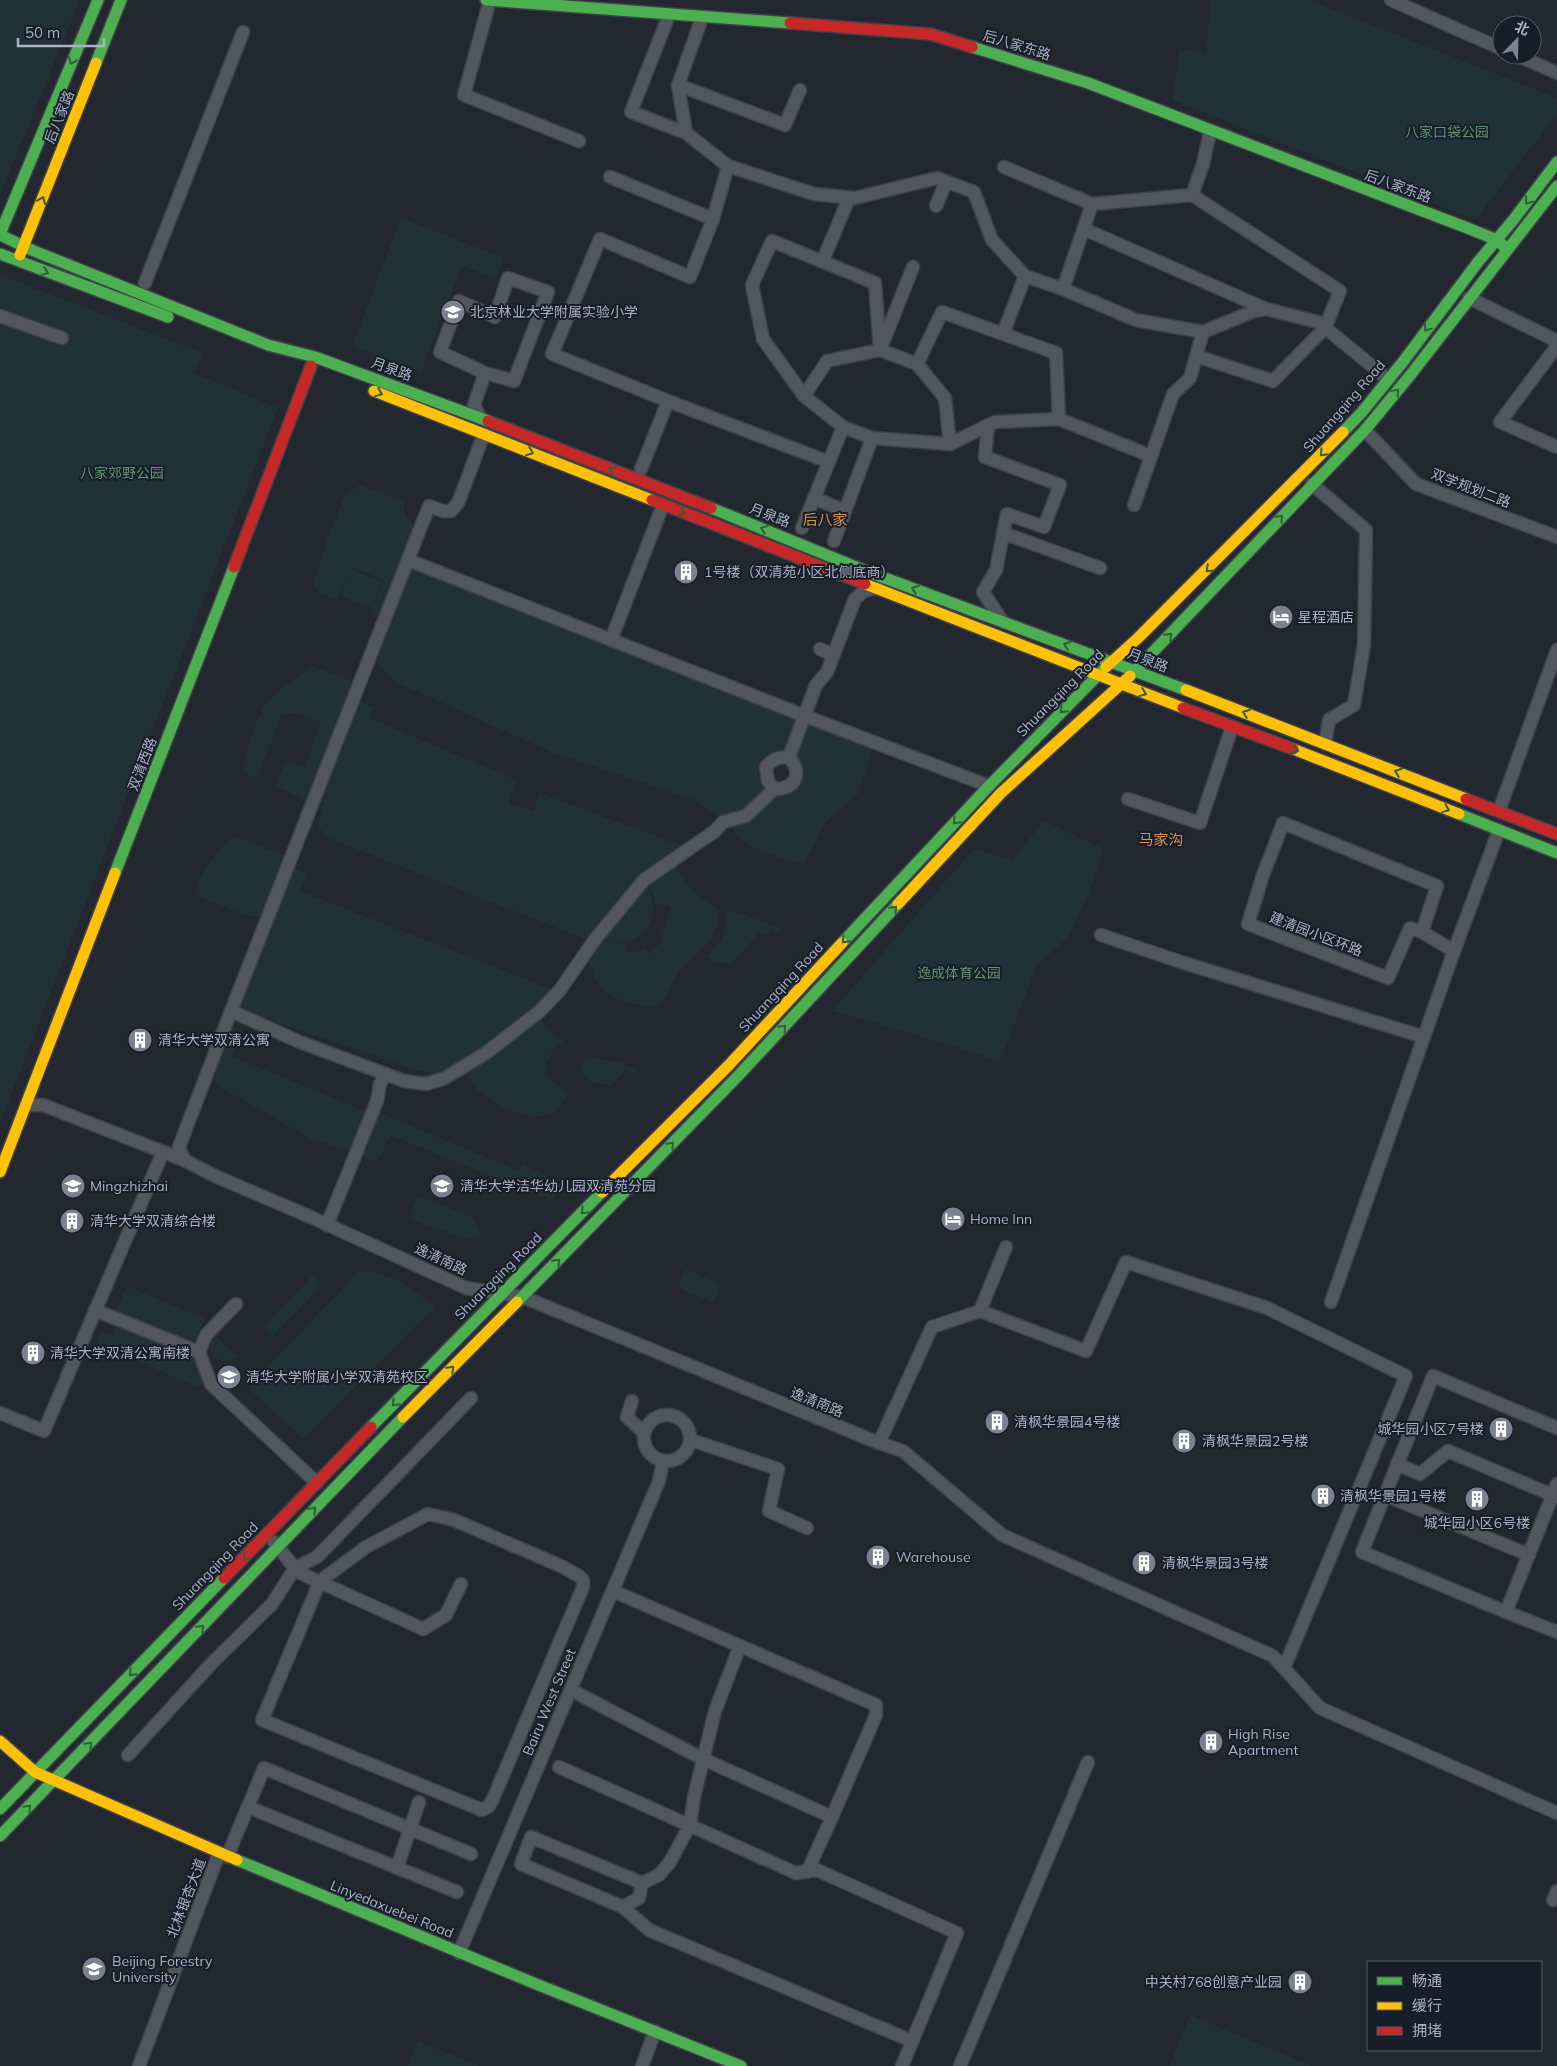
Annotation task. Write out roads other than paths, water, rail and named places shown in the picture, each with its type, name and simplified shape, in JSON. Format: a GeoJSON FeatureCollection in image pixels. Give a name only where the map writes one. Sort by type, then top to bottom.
{"type":"FeatureCollection","features":[{"type":"Feature","properties":{"kind":"main road","name":"后八家路"},"geometry":{"type":"LineString","coordinates":[[0,235],[98,0]]}},
{"type":"Feature","properties":{"kind":"main road","name":"后八家路"},"geometry":{"type":"LineString","coordinates":[[18,261],[121,0]]}},
{"type":"Feature","properties":{"kind":"main road","name":"后八家东路"},"geometry":{"type":"LineString","coordinates":[[486,0],[930,34],[1088,83],[1210,132],[1470,229],[1497,240],[1508,250]]}},
{"type":"Feature","properties":{"kind":"main road","name":"Shuangqing Road"},"geometry":{"type":"LineString","coordinates":[[0,1809],[502,1292],[729,1065],[989,786],[1097,675],[1113,662],[1219,559],[1362,412],[1557,162]]}},
{"type":"Feature","properties":{"kind":"main road","name":"Shuangqing Road"},"geometry":{"type":"LineString","coordinates":[[0,1836],[737,1078],[1001,793],[1135,671],[1365,430],[1412,373],[1557,186]]}},
{"type":"Feature","properties":{"kind":"main road","name":"月泉路"},"geometry":{"type":"LineString","coordinates":[[0,235],[268,345],[315,357],[480,418],[786,537],[858,567],[1113,662],[1557,834]]}},
{"type":"Feature","properties":{"kind":"main road","name":"月泉路"},"geometry":{"type":"LineString","coordinates":[[0,254],[268,353],[311,366],[1120,684],[1294,749],[1557,853]]}},
{"type":"Feature","properties":{"kind":"main road","name":"双清西路"},"geometry":{"type":"LineString","coordinates":[[0,1172],[311,366]]}},
{"type":"Feature","properties":{"kind":"main road"},"geometry":{"type":"LineString","coordinates":[[0,1741],[35,1772]]}},
{"type":"Feature","properties":{"kind":"main road","name":"Linyedaxuebei Road"},"geometry":{"type":"LineString","coordinates":[[35,1772],[223,1855],[459,1953],[741,2066]]}},
{"type":"Feature","properties":{"kind":"street"},"geometry":{"type":"LineString","coordinates":[[490,0],[464,96],[579,141]]}},
{"type":"Feature","properties":{"kind":"street"},"geometry":{"type":"LineString","coordinates":[[1391,0],[1492,45]]}},
{"type":"Feature","properties":{"kind":"street"},"geometry":{"type":"LineString","coordinates":[[669,15],[631,112],[686,133],[728,166],[814,194],[849,198],[937,178],[974,192],[992,240],[1025,276],[1063,289],[1136,320],[1203,332],[1254,311],[1266,309]]}},
{"type":"Feature","properties":{"kind":"street"},"geometry":{"type":"LineString","coordinates":[[686,133],[678,85],[702,18]]}},
{"type":"Feature","properties":{"kind":"street"},"geometry":{"type":"LineString","coordinates":[[145,283],[243,32]]}},
{"type":"Feature","properties":{"kind":"street"},"geometry":{"type":"LineString","coordinates":[[1539,65],[1557,73]]}},
{"type":"Feature","properties":{"kind":"street"},"geometry":{"type":"LineString","coordinates":[[678,85],[785,125],[800,90]]}},
{"type":"Feature","properties":{"kind":"street"},"geometry":{"type":"LineString","coordinates":[[1192,195],[1203,164],[1210,132]]}},
{"type":"Feature","properties":{"kind":"street"},"geometry":{"type":"LineString","coordinates":[[728,166],[713,219],[690,277],[600,239],[552,354],[668,401],[829,462]]}},
{"type":"Feature","properties":{"kind":"street"},"geometry":{"type":"LineString","coordinates":[[1004,167],[1092,204],[1192,195],[1340,292],[1325,328],[1273,381],[1196,356]]}},
{"type":"Feature","properties":{"kind":"street"},"geometry":{"type":"LineString","coordinates":[[610,177],[713,219]]}},
{"type":"Feature","properties":{"kind":"street"},"geometry":{"type":"LineString","coordinates":[[936,206],[946,182]]}},
{"type":"Feature","properties":{"kind":"street"},"geometry":{"type":"LineString","coordinates":[[823,260],[849,198]]}},
{"type":"Feature","properties":{"kind":"street"},"geometry":{"type":"LineString","coordinates":[[1063,289],[1092,204]]}},
{"type":"Feature","properties":{"kind":"street"},"geometry":{"type":"LineString","coordinates":[[1084,229],[1266,309],[1318,322],[1388,379]]}},
{"type":"Feature","properties":{"kind":"street"},"geometry":{"type":"LineString","coordinates":[[880,350],[875,284],[823,260],[772,241],[752,285],[763,339],[804,396],[843,427],[872,438],[950,444],[995,422],[1059,419],[1151,456]]}},
{"type":"Feature","properties":{"kind":"street"},"geometry":{"type":"LineString","coordinates":[[880,350],[913,267]]}},
{"type":"Feature","properties":{"kind":"street"},"geometry":{"type":"LineString","coordinates":[[1003,334],[1025,276]]}},
{"type":"Feature","properties":{"kind":"street"},"geometry":{"type":"LineString","coordinates":[[508,278],[548,292],[514,381],[485,374],[440,352],[459,301],[495,317],[508,278]]}},
{"type":"Feature","properties":{"kind":"street"},"geometry":{"type":"LineString","coordinates":[[1469,298],[1557,341]]}},
{"type":"Feature","properties":{"kind":"street"},"geometry":{"type":"LineString","coordinates":[[917,364],[942,312],[1056,353],[1059,419]]}},
{"type":"Feature","properties":{"kind":"street"},"geometry":{"type":"LineString","coordinates":[[0,316],[62,338]]}},
{"type":"Feature","properties":{"kind":"street"},"geometry":{"type":"LineString","coordinates":[[1134,505],[1172,394],[1190,378],[1203,332]]}},
{"type":"Feature","properties":{"kind":"street"},"geometry":{"type":"LineString","coordinates":[[1557,346],[1500,422],[1557,447]]}},
{"type":"Feature","properties":{"kind":"street"},"geometry":{"type":"LineString","coordinates":[[804,396],[827,361],[880,350],[917,364],[945,398],[950,444]]}},
{"type":"Feature","properties":{"kind":"street"},"geometry":{"type":"LineString","coordinates":[[480,418],[474,405],[485,374]]}},
{"type":"Feature","properties":{"kind":"street"},"geometry":{"type":"LineString","coordinates":[[641,469],[668,401]]}},
{"type":"Feature","properties":{"kind":"street"},"geometry":{"type":"LineString","coordinates":[[988,425],[985,457],[1060,485],[1044,527],[1007,514],[996,570],[983,592],[1003,622]]}},
{"type":"Feature","properties":{"kind":"street"},"geometry":{"type":"LineString","coordinates":[[802,528],[843,427]]}},
{"type":"Feature","properties":{"kind":"street","name":"双学规划二路"},"geometry":{"type":"LineString","coordinates":[[1365,430],[1416,484],[1557,537]]}},
{"type":"Feature","properties":{"kind":"street"},"geometry":{"type":"LineString","coordinates":[[184,1160],[178,1146],[429,506],[443,511],[451,511],[458,502],[484,434]]}},
{"type":"Feature","properties":{"kind":"street"},"geometry":{"type":"LineString","coordinates":[[834,542],[872,438]]}},
{"type":"Feature","properties":{"kind":"street"},"geometry":{"type":"LineString","coordinates":[[1312,484],[1366,530],[1364,645],[1354,705],[1329,720],[1325,744]]}},
{"type":"Feature","properties":{"kind":"street"},"geometry":{"type":"LineString","coordinates":[[814,498],[845,511]]}},
{"type":"Feature","properties":{"kind":"street"},"geometry":{"type":"LineString","coordinates":[[611,640],[663,505]]}},
{"type":"Feature","properties":{"kind":"street"},"geometry":{"type":"LineString","coordinates":[[1003,533],[1100,568]]}},
{"type":"Feature","properties":{"kind":"street"},"geometry":{"type":"LineString","coordinates":[[408,560],[804,716],[989,786]]}},
{"type":"Feature","properties":{"kind":"street"},"geometry":{"type":"LineString","coordinates":[[789,757],[816,686],[827,672],[855,599],[864,591],[878,588]]}},
{"type":"Feature","properties":{"kind":"street"},"geometry":{"type":"LineString","coordinates":[[820,649],[833,655]]}},
{"type":"Feature","properties":{"kind":"street"},"geometry":{"type":"LineString","coordinates":[[1499,811],[1557,650]]}},
{"type":"Feature","properties":{"kind":"street"},"geometry":{"type":"LineString","coordinates":[[1128,799],[1200,823],[1232,727]]}},
{"type":"Feature","properties":{"kind":"street"},"geometry":{"type":"LineString","coordinates":[[231,1011],[300,1042],[404,1081],[426,1084],[445,1078],[486,1053],[540,1011],[560,990],[596,938],[644,880],[716,831],[723,822],[746,816],[774,789],[784,789],[792,784],[796,774],[795,764],[789,757],[780,757],[770,762],[766,767],[768,781],[774,789]]}},
{"type":"Feature","properties":{"kind":"street","name":"建清园小区环路"},"geometry":{"type":"LineString","coordinates":[[1283,823],[1437,886],[1422,932],[1410,928],[1388,978],[1248,924],[1263,876],[1283,823]]}},
{"type":"Feature","properties":{"kind":"street"},"geometry":{"type":"LineString","coordinates":[[1331,1302],[1454,951],[1499,830]]}},
{"type":"Feature","properties":{"kind":"street"},"geometry":{"type":"LineString","coordinates":[[1422,932],[1454,951]]}},
{"type":"Feature","properties":{"kind":"street"},"geometry":{"type":"LineString","coordinates":[[1101,934],[1181,962],[1424,1037]]}},
{"type":"Feature","properties":{"kind":"street"},"geometry":{"type":"LineString","coordinates":[[327,1225],[377,1102],[380,1084],[386,1074]]}},
{"type":"Feature","properties":{"kind":"street","name":"逸清南路"},"geometry":{"type":"LineString","coordinates":[[26,1105],[43,1104],[184,1160],[214,1176],[466,1288],[475,1291],[502,1292],[523,1297],[879,1443],[903,1451],[1002,1536],[1273,1656],[1284,1668]]}},
{"type":"Feature","properties":{"kind":"street"},"geometry":{"type":"LineString","coordinates":[[0,1413],[44,1431],[163,1152]]}},
{"type":"Feature","properties":{"kind":"street"},"geometry":{"type":"LineString","coordinates":[[980,1311],[1006,1247]]}},
{"type":"Feature","properties":{"kind":"street"},"geometry":{"type":"LineString","coordinates":[[879,1443],[932,1327],[980,1311],[1086,1351],[1126,1262],[1267,1308],[1406,1376],[1284,1668],[1320,1708],[1557,1813]]}},
{"type":"Feature","properties":{"kind":"street"},"geometry":{"type":"LineString","coordinates":[[236,1304],[206,1335],[199,1352],[211,1384],[317,1483]]}},
{"type":"Feature","properties":{"kind":"street"},"geometry":{"type":"LineString","coordinates":[[96,1310],[199,1352]]}},
{"type":"Feature","properties":{"kind":"street"},"geometry":{"type":"LineString","coordinates":[[1557,1428],[1433,1376],[1362,1552],[1557,1632]]}},
{"type":"Feature","properties":{"kind":"street"},"geometry":{"type":"LineString","coordinates":[[128,1755],[212,1663],[272,1604],[295,1568],[317,1557],[471,1398]]}},
{"type":"Feature","properties":{"kind":"street"},"geometry":{"type":"LineString","coordinates":[[632,1401],[627,1417],[644,1433]]}},
{"type":"Feature","properties":{"kind":"street"},"geometry":{"type":"LineString","coordinates":[[659,1416],[674,1416],[687,1425],[691,1440],[685,1454],[678,1459],[663,1461],[656,1459],[646,1448],[644,1433],[647,1426],[659,1416]]}},
{"type":"Feature","properties":{"kind":"street"},"geometry":{"type":"LineString","coordinates":[[691,1440],[778,1469],[769,1511],[807,1528]]}},
{"type":"Feature","properties":{"kind":"street"},"geometry":{"type":"LineString","coordinates":[[1397,1464],[1420,1474],[1448,1450],[1555,1492],[1506,1612]]}},
{"type":"Feature","properties":{"kind":"street","name":"Bairu West Street"},"geometry":{"type":"LineString","coordinates":[[459,1953],[659,1481],[663,1461]]}},
{"type":"Feature","properties":{"kind":"street"},"geometry":{"type":"LineString","coordinates":[[1385,1495],[1529,1555]]}},
{"type":"Feature","properties":{"kind":"street"},"geometry":{"type":"LineString","coordinates":[[428,1514],[454,1520],[543,1559],[579,1576],[583,1580],[584,1587],[488,1806],[482,1810],[262,1720],[320,1581],[366,1547],[428,1514]]}},
{"type":"Feature","properties":{"kind":"street"},"geometry":{"type":"LineString","coordinates":[[268,1534],[298,1572],[423,1629],[446,1616],[461,1584]]}},
{"type":"Feature","properties":{"kind":"street"},"geometry":{"type":"LineString","coordinates":[[613,1591],[876,1706],[876,1715],[807,1872]]}},
{"type":"Feature","properties":{"kind":"street"},"geometry":{"type":"LineString","coordinates":[[740,1646],[714,1711],[690,1826],[670,1862],[659,1875],[642,1883],[531,1837],[521,1864],[623,1907],[649,1930],[912,2042]]}},
{"type":"Feature","properties":{"kind":"street"},"geometry":{"type":"LineString","coordinates":[[570,1690],[703,1759],[832,1817]]}},
{"type":"Feature","properties":{"kind":"street"},"geometry":{"type":"LineString","coordinates":[[960,2066],[1088,1762]]}},
{"type":"Feature","properties":{"kind":"street"},"geometry":{"type":"LineString","coordinates":[[559,1767],[796,1873],[817,1870],[957,1933],[902,2066]]}},
{"type":"Feature","properties":{"kind":"street","name":"北林银杏大道"},"geometry":{"type":"LineString","coordinates":[[139,2066],[223,1855],[248,1807],[264,1768],[408,1828]]}},
{"type":"Feature","properties":{"kind":"street"},"geometry":{"type":"LineString","coordinates":[[396,1868],[408,1828],[419,1802]]}},
{"type":"Feature","properties":{"kind":"street"},"geometry":{"type":"LineString","coordinates":[[248,1807],[456,1892]]}},
{"type":"Feature","properties":{"kind":"street"},"geometry":{"type":"LineString","coordinates":[[408,1828],[470,1854]]}},
{"type":"Feature","properties":{"kind":"street"},"geometry":{"type":"LineString","coordinates":[[623,1907],[639,1898],[642,1883]]}},
{"type":"Feature","properties":{"kind":"street"},"geometry":{"type":"LineString","coordinates":[[642,2066],[655,2031]]}},
{"type":"Feature","properties":{"kind":"place","name":"北京林业大学附属实验小学"},"geometry":{"type":"Point","coordinates":[453,312]}},
{"type":"Feature","properties":{"kind":"place","name":"1号楼（双清苑小区北侧底商）"},"geometry":{"type":"Point","coordinates":[686,572]}},
{"type":"Feature","properties":{"kind":"place","name":"星程酒店"},"geometry":{"type":"Point","coordinates":[1281,617]}},
{"type":"Feature","properties":{"kind":"place","name":"清华大学双清公寓"},"geometry":{"type":"Point","coordinates":[140,1040]}},
{"type":"Feature","properties":{"kind":"place","name":"Mingzhizhai"},"geometry":{"type":"Point","coordinates":[73,1186]}},
{"type":"Feature","properties":{"kind":"place","name":"清华大学洁华幼儿园双清苑分园"},"geometry":{"type":"Point","coordinates":[442,1186]}},
{"type":"Feature","properties":{"kind":"place","name":"Home Inn"},"geometry":{"type":"Point","coordinates":[953,1219]}},
{"type":"Feature","properties":{"kind":"place","name":"清华大学双清综合楼"},"geometry":{"type":"Point","coordinates":[72,1221]}},
{"type":"Feature","properties":{"kind":"place","name":"清华大学双清公寓南楼"},"geometry":{"type":"Point","coordinates":[33,1353]}},
{"type":"Feature","properties":{"kind":"place","name":"清华大学附属小学双清苑校区"},"geometry":{"type":"Point","coordinates":[229,1377]}},
{"type":"Feature","properties":{"kind":"place","name":"清枫华景园4号楼"},"geometry":{"type":"Point","coordinates":[997,1422]}},
{"type":"Feature","properties":{"kind":"place","name":"城华园小区7号楼"},"geometry":{"type":"Point","coordinates":[1501,1429]}},
{"type":"Feature","properties":{"kind":"place","name":"清枫华景园2号楼"},"geometry":{"type":"Point","coordinates":[1184,1441]}},
{"type":"Feature","properties":{"kind":"place","name":"清枫华景园1号楼"},"geometry":{"type":"Point","coordinates":[1323,1496]}},
{"type":"Feature","properties":{"kind":"place","name":"城华园小区6号楼"},"geometry":{"type":"Point","coordinates":[1477,1499]}},
{"type":"Feature","properties":{"kind":"place","name":"Warehouse"},"geometry":{"type":"Point","coordinates":[878,1557]}},
{"type":"Feature","properties":{"kind":"place","name":"清枫华景园3号楼"},"geometry":{"type":"Point","coordinates":[1144,1563]}},
{"type":"Feature","properties":{"kind":"place","name":"High Rise Apartment"},"geometry":{"type":"Point","coordinates":[1211,1742]}},
{"type":"Feature","properties":{"kind":"place","name":"Beijing Forestry University"},"geometry":{"type":"Point","coordinates":[94,1969]}},
{"type":"Feature","properties":{"kind":"place","name":"中关村768创意产业园"},"geometry":{"type":"Point","coordinates":[1300,1982]}},
{"type":"Feature","properties":{"kind":"district","name":"后八家"},"geometry":{"type":"Point","coordinates":[825,520]}},
{"type":"Feature","properties":{"kind":"district","name":"马家沟"},"geometry":{"type":"Point","coordinates":[1161,840]}},
{"type":"Feature","properties":{"kind":"park label","name":"八家口袋公园"},"geometry":{"type":"Point","coordinates":[1447,132]}},
{"type":"Feature","properties":{"kind":"park label","name":"八家郊野公园"},"geometry":{"type":"Point","coordinates":[122,473]}},
{"type":"Feature","properties":{"kind":"park label","name":"逸成体育公园"},"geometry":{"type":"Point","coordinates":[959,973]}}]}
